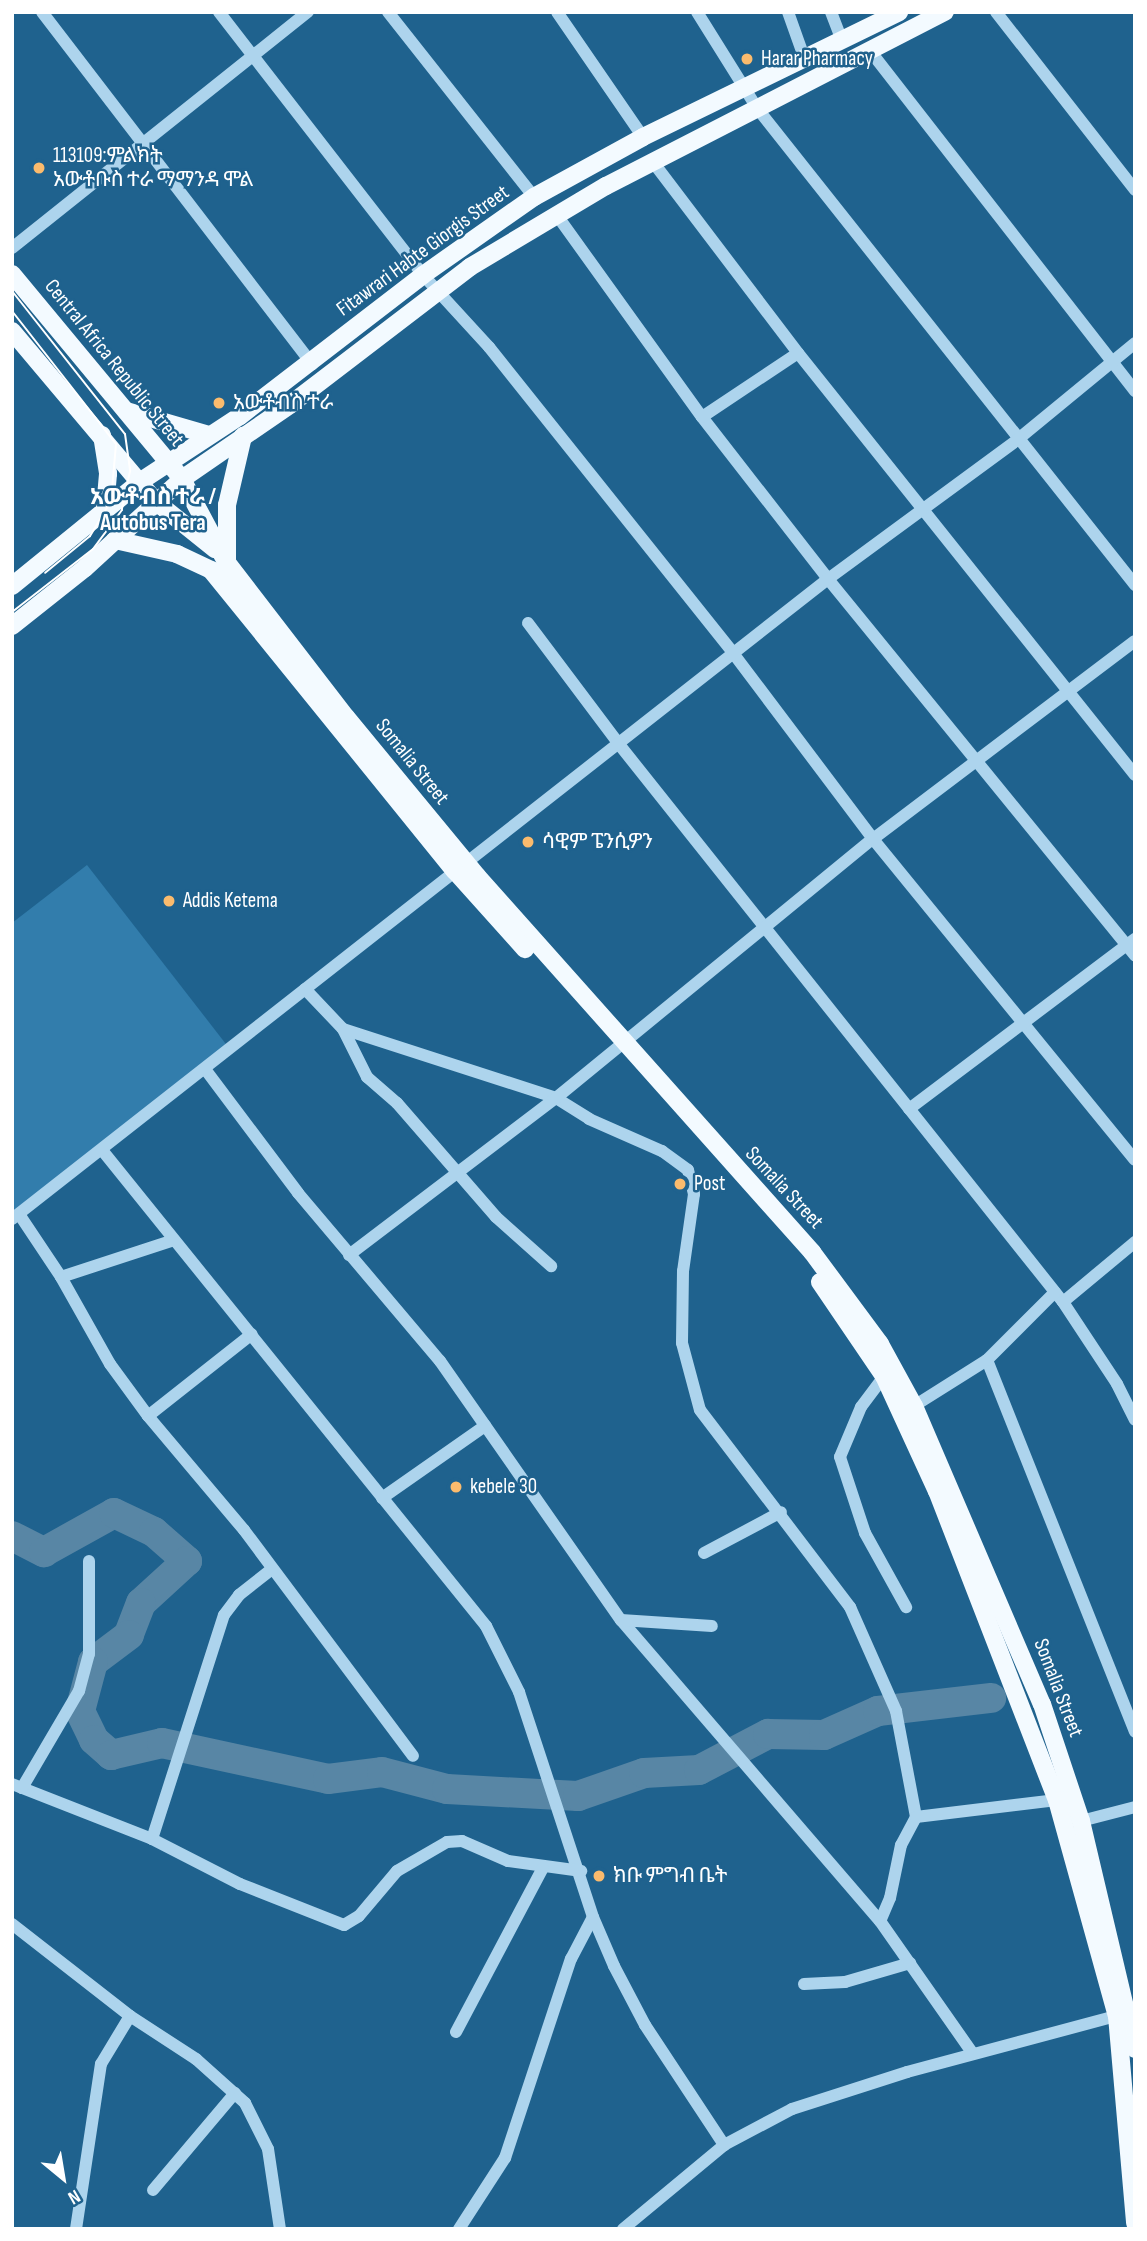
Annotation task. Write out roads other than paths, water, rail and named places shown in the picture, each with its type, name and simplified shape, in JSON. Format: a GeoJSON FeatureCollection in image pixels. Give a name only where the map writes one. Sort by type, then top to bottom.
{"type":"FeatureCollection","features":[{"type":"Feature","properties":{"kind":"main road","name":"Fitawrari Habte Giorgis Street"},"geometry":{"type":"LineString","coordinates":[[12,586],[141,481],[312,364],[423,275],[534,198],[643,137],[899,12]]}},
{"type":"Feature","properties":{"kind":"main road"},"geometry":{"type":"LineString","coordinates":[[12,626],[115,540],[182,479],[436,290],[556,214],[945,12]]}},
{"type":"Feature","properties":{"kind":"main road","name":"Central Africa Republic Street"},"geometry":{"type":"LineString","coordinates":[[12,274],[166,463],[182,479]]}},
{"type":"Feature","properties":{"kind":"main road"},"geometry":{"type":"LineString","coordinates":[[12,331],[141,481],[155,501],[224,558]]}},
{"type":"Feature","properties":{"kind":"main road"},"geometry":{"type":"LineString","coordinates":[[126,411],[209,435]]}},
{"type":"Feature","properties":{"kind":"main road"},"geometry":{"type":"LineString","coordinates":[[102,435],[108,474],[105,511]]}},
{"type":"Feature","properties":{"kind":"main road"},"geometry":{"type":"LineString","coordinates":[[224,558],[226,505],[243,436]]}},
{"type":"Feature","properties":{"kind":"main road","name":"Somalia Street"},"geometry":{"type":"LineString","coordinates":[[182,479],[224,558],[460,867],[618,1043],[812,1252],[888,1371],[914,1406],[1024,1658],[1065,1799],[1081,1821],[1135,2049]]}},
{"type":"Feature","properties":{"kind":"main road"},"geometry":{"type":"LineString","coordinates":[[115,540],[177,554],[211,570],[460,867]]}},
{"type":"Feature","properties":{"kind":"main road"},"geometry":{"type":"LineString","coordinates":[[888,1371],[1065,1799],[1127,2013],[1135,2223]]}},
{"type":"Feature","properties":{"kind":"street"},"geometry":{"type":"LineString","coordinates":[[42,12],[312,364]]}},
{"type":"Feature","properties":{"kind":"street"},"geometry":{"type":"LineString","coordinates":[[219,12],[423,275],[489,347],[733,653],[873,839],[1135,1160]]}},
{"type":"Feature","properties":{"kind":"street"},"geometry":{"type":"LineString","coordinates":[[12,248],[141,141],[309,12]]}},
{"type":"Feature","properties":{"kind":"street"},"geometry":{"type":"LineString","coordinates":[[388,12],[534,198]]}},
{"type":"Feature","properties":{"kind":"street"},"geometry":{"type":"LineString","coordinates":[[557,12],[643,137]]}},
{"type":"Feature","properties":{"kind":"street"},"geometry":{"type":"LineString","coordinates":[[697,12],[757,108],[1017,440],[1135,584]]}},
{"type":"Feature","properties":{"kind":"street"},"geometry":{"type":"LineString","coordinates":[[788,12],[804,57]]}},
{"type":"Feature","properties":{"kind":"street"},"geometry":{"type":"LineString","coordinates":[[831,12],[842,40]]}},
{"type":"Feature","properties":{"kind":"street"},"geometry":{"type":"LineString","coordinates":[[996,12],[1135,190]]}},
{"type":"Feature","properties":{"kind":"street"},"geometry":{"type":"LineString","coordinates":[[871,52],[1135,391]]}},
{"type":"Feature","properties":{"kind":"street"},"geometry":{"type":"LineString","coordinates":[[653,162],[798,353],[926,509],[1135,775]]}},
{"type":"Feature","properties":{"kind":"street"},"geometry":{"type":"LineString","coordinates":[[556,214],[702,417],[828,579],[978,764],[1132,947],[1023,1021],[909,1109]]}},
{"type":"Feature","properties":{"kind":"street"},"geometry":{"type":"LineString","coordinates":[[413,1756],[272,1569],[148,1416],[110,1364],[61,1277],[15,1216],[828,579],[1017,440],[1135,344]]}},
{"type":"Feature","properties":{"kind":"street"},"geometry":{"type":"LineString","coordinates":[[702,417],[798,353]]}},
{"type":"Feature","properties":{"kind":"street"},"geometry":{"type":"LineString","coordinates":[[528,623],[618,743],[767,924],[909,1109],[1059,1297],[1117,1384],[1135,1420]]}},
{"type":"Feature","properties":{"kind":"street"},"geometry":{"type":"LineString","coordinates":[[349,1255],[458,1175],[556,1098],[618,1043],[873,839],[978,764],[1135,641]]}},
{"type":"Feature","properties":{"kind":"street"},"geometry":{"type":"LineString","coordinates":[[305,989],[343,1029],[367,1077],[397,1103],[496,1217],[551,1266]]}},
{"type":"Feature","properties":{"kind":"street"},"geometry":{"type":"LineString","coordinates":[[343,1029],[556,1098],[589,1119],[662,1151],[688,1170],[694,1194],[683,1271],[683,1357],[708,1424],[781,1512],[850,1607],[891,1694],[896,1711],[915,1817],[901,1844],[890,1898],[880,1921]]}},
{"type":"Feature","properties":{"kind":"street"},"geometry":{"type":"LineString","coordinates":[[205,1069],[349,1255],[432,1351],[621,1620],[880,1921],[973,2054]]}},
{"type":"Feature","properties":{"kind":"street"},"geometry":{"type":"LineString","coordinates":[[102,1150],[252,1334],[498,1645],[553,1787],[593,1917],[645,2025],[724,2145]]}},
{"type":"Feature","properties":{"kind":"street"},"geometry":{"type":"LineString","coordinates":[[61,1277],[174,1240]]}},
{"type":"Feature","properties":{"kind":"street"},"geometry":{"type":"LineString","coordinates":[[914,1406],[987,1360],[1059,1297],[1135,1242]]}},
{"type":"Feature","properties":{"kind":"street"},"geometry":{"type":"LineString","coordinates":[[148,1416],[252,1334]]}},
{"type":"Feature","properties":{"kind":"street"},"geometry":{"type":"LineString","coordinates":[[987,1360],[1135,1732]]}},
{"type":"Feature","properties":{"kind":"street"},"geometry":{"type":"LineString","coordinates":[[888,1371],[861,1407],[840,1457],[865,1533],[906,1607]]}},
{"type":"Feature","properties":{"kind":"street"},"geometry":{"type":"LineString","coordinates":[[382,1498],[485,1426]]}},
{"type":"Feature","properties":{"kind":"street"},"geometry":{"type":"LineString","coordinates":[[704,1553],[781,1512]]}},
{"type":"Feature","properties":{"kind":"street"},"geometry":{"type":"LineString","coordinates":[[89,1561],[91,1632],[83,1680],[69,1715],[17,1786],[152,1839],[240,1884],[344,1925],[359,1916],[397,1871],[447,1842],[462,1841],[491,1857],[543,1868],[581,1871]]}},
{"type":"Feature","properties":{"kind":"street"},"geometry":{"type":"LineString","coordinates":[[152,1839],[224,1615],[239,1595],[272,1569]]}},
{"type":"Feature","properties":{"kind":"street"},"geometry":{"type":"LineString","coordinates":[[621,1620],[712,1626]]}},
{"type":"Feature","properties":{"kind":"street"},"geometry":{"type":"LineString","coordinates":[[915,1817],[1065,1799]]}},
{"type":"Feature","properties":{"kind":"street"},"geometry":{"type":"LineString","coordinates":[[1081,1821],[1135,1807]]}},
{"type":"Feature","properties":{"kind":"street"},"geometry":{"type":"LineString","coordinates":[[456,2032],[543,1868]]}},
{"type":"Feature","properties":{"kind":"street"},"geometry":{"type":"LineString","coordinates":[[458,2229],[507,2152],[568,1968],[593,1917]]}},
{"type":"Feature","properties":{"kind":"street"},"geometry":{"type":"LineString","coordinates":[[12,1924],[130,2016],[174,2042],[235,2093],[263,2133],[280,2229]]}},
{"type":"Feature","properties":{"kind":"street"},"geometry":{"type":"LineString","coordinates":[[804,1984],[845,1982],[910,1963]]}},
{"type":"Feature","properties":{"kind":"street"},"geometry":{"type":"LineString","coordinates":[[623,2229],[724,2145],[814,2101],[973,2054],[1127,2013]]}},
{"type":"Feature","properties":{"kind":"street"},"geometry":{"type":"LineString","coordinates":[[76,2229],[105,2053],[130,2016]]}},
{"type":"Feature","properties":{"kind":"street"},"geometry":{"type":"LineString","coordinates":[[153,2190],[235,2093]]}},
{"type":"Feature","properties":{"kind":"street"},"geometry":{"type":"LineString","coordinates":[[278,2211],[292,2229]]}},
{"type":"Feature","properties":{"kind":"waterway"},"geometry":{"type":"LineString","coordinates":[[12,1536],[44,1552],[114,1513],[154,1532],[187,1561],[141,1603],[129,1635],[93,1662],[80,1711],[94,1740],[111,1755],[162,1743],[328,1779],[382,1772],[447,1789],[578,1796],[644,1773],[699,1770],[768,1734],[824,1735],[878,1711],[991,1698]]}},
{"type":"Feature","properties":{"kind":"tram line"},"geometry":{"type":"LineString","coordinates":[[12,291],[125,434],[130,471],[122,510],[93,549],[12,612]]}},
{"type":"Feature","properties":{"kind":"tram line"},"geometry":{"type":"LineString","coordinates":[[12,311],[116,444],[111,501],[90,536],[45,573]]}},
{"type":"Feature","properties":{"kind":"place","name":"Harar Pharmacy"},"geometry":{"type":"Point","coordinates":[747,59]}},
{"type":"Feature","properties":{"kind":"place","name":"113109:ምልክት አውቶቡስ ተራ ማማንዳ ሞል"},"geometry":{"type":"Point","coordinates":[39,168]}},
{"type":"Feature","properties":{"kind":"place","name":"አውቶብስ ተራ"},"geometry":{"type":"Point","coordinates":[219,403]}},
{"type":"Feature","properties":{"kind":"place","name":"ሳዊም ፔንሲዎን"},"geometry":{"type":"Point","coordinates":[528,842]}},
{"type":"Feature","properties":{"kind":"place","name":"Addis Ketema"},"geometry":{"type":"Point","coordinates":[169,901]}},
{"type":"Feature","properties":{"kind":"place","name":"Post"},"geometry":{"type":"Point","coordinates":[680,1184]}},
{"type":"Feature","properties":{"kind":"place","name":"kebele 30"},"geometry":{"type":"Point","coordinates":[456,1487]}},
{"type":"Feature","properties":{"kind":"place","name":"ክቡ ምግብ ቤት"},"geometry":{"type":"Point","coordinates":[599,1876]}},
{"type":"Feature","properties":{"kind":"district","name":"አውቶብስ ተራ / Autobus Tera"},"geometry":{"type":"Point","coordinates":[153,510]}}]}
